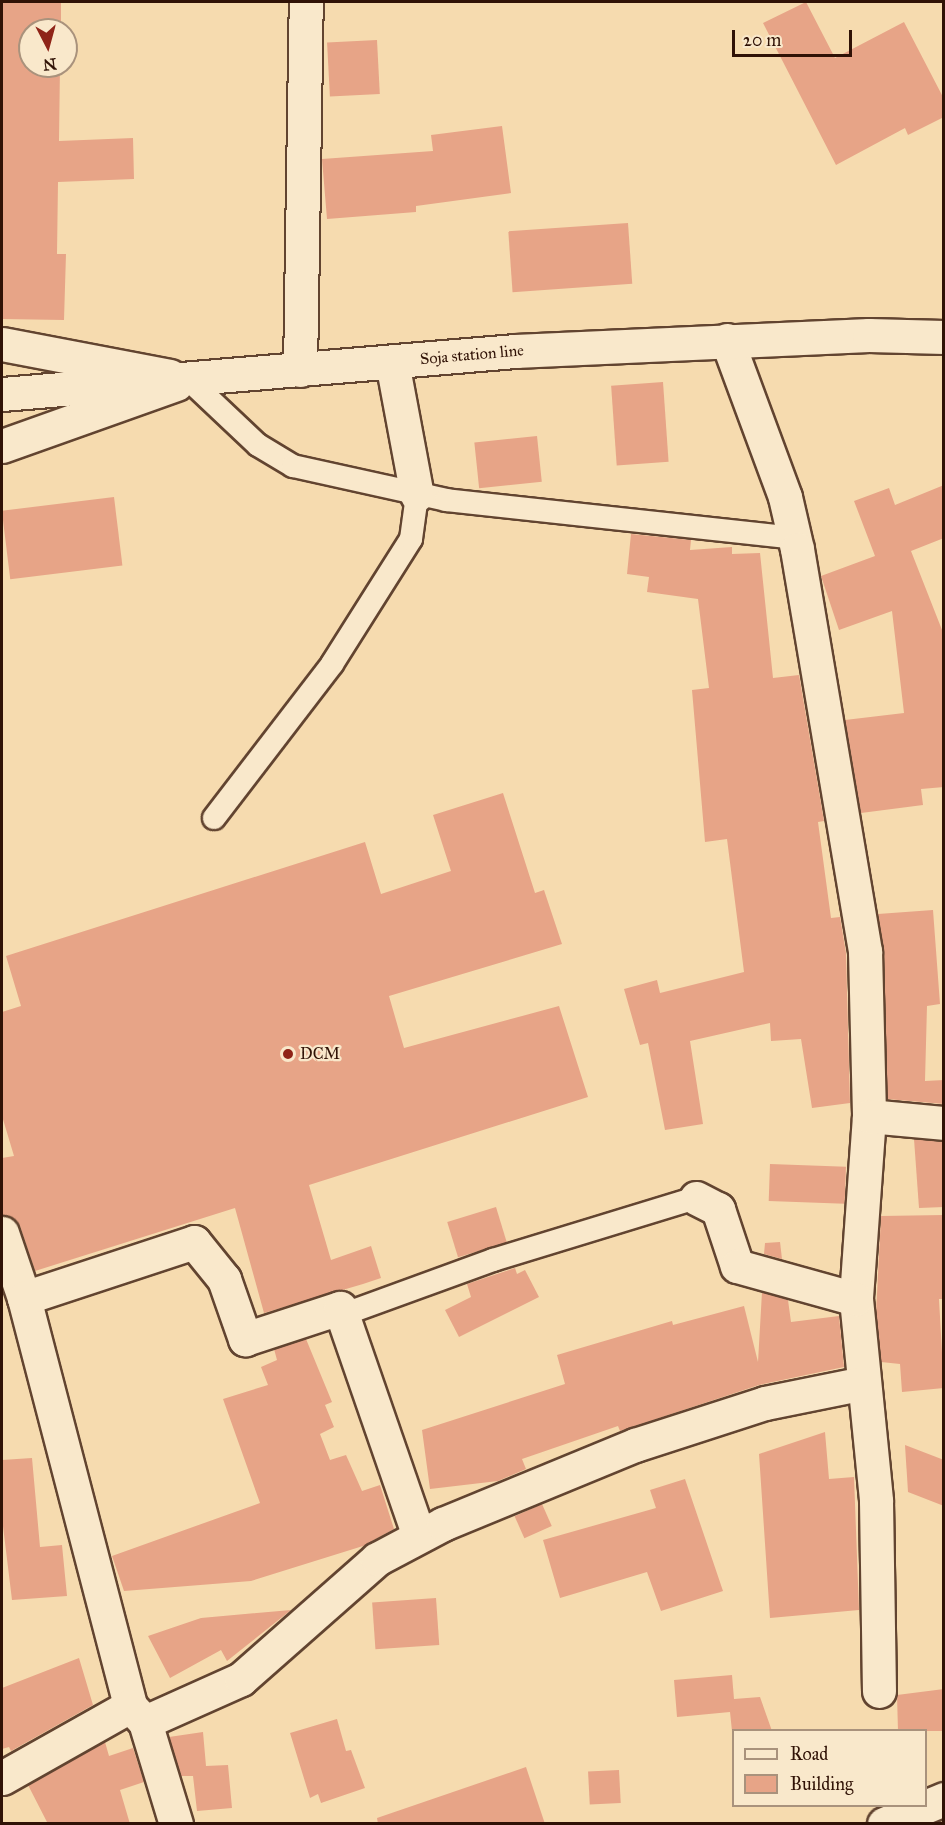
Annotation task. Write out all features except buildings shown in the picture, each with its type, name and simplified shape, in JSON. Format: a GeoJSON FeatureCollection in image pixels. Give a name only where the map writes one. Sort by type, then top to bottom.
{"type":"FeatureCollection","features":[{"type":"Feature","properties":{"kind":"street"},"geometry":{"type":"LineString","coordinates":[[300,370],[306,2]]}},
{"type":"Feature","properties":{"kind":"street","name":"Soja station line"},"geometry":{"type":"LineString","coordinates":[[2,394],[393,362],[727,340],[944,337]]}},
{"type":"Feature","properties":{"kind":"street"},"geometry":{"type":"LineString","coordinates":[[727,340],[785,497],[795,538],[865,951],[869,1116],[856,1299],[876,1502],[879,1691]]}},
{"type":"Feature","properties":{"kind":"street"},"geometry":{"type":"LineString","coordinates":[[2,344],[189,380]]}},
{"type":"Feature","properties":{"kind":"street"},"geometry":{"type":"LineString","coordinates":[[393,362],[417,495]]}},
{"type":"Feature","properties":{"kind":"street"},"geometry":{"type":"LineString","coordinates":[[2,446],[189,380]]}},
{"type":"Feature","properties":{"kind":"street"},"geometry":{"type":"LineString","coordinates":[[869,1116],[944,1123]]}},
{"type":"Feature","properties":{"kind":"street"},"geometry":{"type":"LineString","coordinates":[[696,1198],[718,1209],[737,1266],[856,1299]]}},
{"type":"Feature","properties":{"kind":"street"},"geometry":{"type":"LineString","coordinates":[[2,1233],[24,1298],[137,1714],[176,1824]]}},
{"type":"Feature","properties":{"kind":"street"},"geometry":{"type":"LineString","coordinates":[[24,1298],[194,1242],[224,1279],[245,1339],[340,1308],[419,1536]]}},
{"type":"Feature","properties":{"kind":"street"},"geometry":{"type":"LineString","coordinates":[[2,1778],[137,1714],[242,1679],[377,1559],[419,1536],[635,1445],[765,1403],[864,1383]]}},
{"type":"Feature","properties":{"kind":"street"},"geometry":{"type":"LineString","coordinates":[[927,1806],[944,1799]]}},
{"type":"Feature","properties":{"kind":"street"},"geometry":{"type":"LineString","coordinates":[[890,1822],[925,1807]]}},
{"type":"Feature","properties":{"kind":"lane"},"geometry":{"type":"LineString","coordinates":[[189,380],[258,445],[293,466],[417,495],[795,538]]}},
{"type":"Feature","properties":{"kind":"lane"},"geometry":{"type":"LineString","coordinates":[[214,818],[332,664],[399,559],[411,539],[417,495]]}},
{"type":"Feature","properties":{"kind":"lane"},"geometry":{"type":"LineString","coordinates":[[342,1315],[493,1260],[696,1198]]}},
{"type":"Feature","properties":{"kind":"place","name":"DCM"},"geometry":{"type":"Point","coordinates":[288,1054]}}]}
